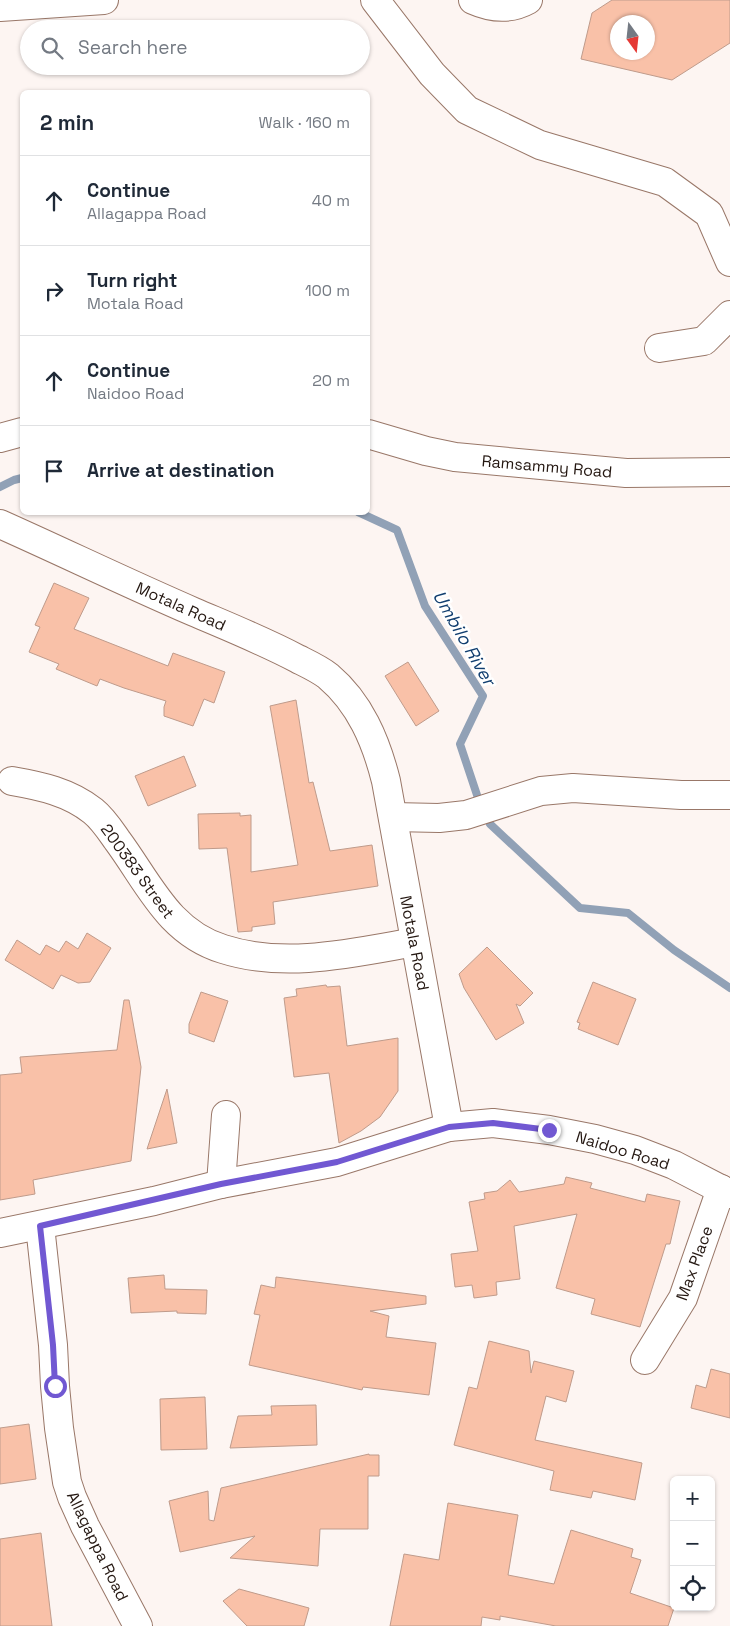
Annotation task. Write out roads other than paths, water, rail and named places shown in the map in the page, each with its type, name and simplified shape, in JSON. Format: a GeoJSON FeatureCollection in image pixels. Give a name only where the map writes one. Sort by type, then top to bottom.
{"type":"FeatureCollection","features":[{"type":"Feature","properties":{"kind":"street"},"geometry":{"type":"LineString","coordinates":[[0,7],[104,0]]}},
{"type":"Feature","properties":{"kind":"street"},"geometry":{"type":"LineString","coordinates":[[375,0],[432,74],[467,110],[540,145],[665,182],[708,214],[730,262]]}},
{"type":"Feature","properties":{"kind":"street"},"geometry":{"type":"LineString","coordinates":[[473,0],[486,6],[498,7],[511,7],[528,0]]}},
{"type":"Feature","properties":{"kind":"street"},"geometry":{"type":"LineString","coordinates":[[659,348],[704,341],[730,315]]}},
{"type":"Feature","properties":{"kind":"street"},"geometry":{"type":"LineString","coordinates":[[0,438],[20,433]]}},
{"type":"Feature","properties":{"kind":"street","name":"Ramsammy Road"},"geometry":{"type":"LineString","coordinates":[[370,435],[455,458],[626,473],[730,472]]}},
{"type":"Feature","properties":{"kind":"street","name":"Motala Road"},"geometry":{"type":"LineString","coordinates":[[0,524],[160,597],[276,647],[327,675],[358,711],[370,730],[379,753],[393,817],[449,1127]]}},
{"type":"Feature","properties":{"kind":"street","name":"200383 Street"},"geometry":{"type":"LineString","coordinates":[[12,781],[47,787],[68,796],[94,812],[108,827],[167,913],[194,936],[222,949],[242,954],[290,959],[332,956],[415,942]]}},
{"type":"Feature","properties":{"kind":"street"},"geometry":{"type":"LineString","coordinates":[[393,817],[439,818],[466,815],[541,792],[573,788],[681,795],[730,795]]}},
{"type":"Feature","properties":{"kind":"street"},"geometry":{"type":"LineString","coordinates":[[221,1184],[226,1115]]}},
{"type":"Feature","properties":{"kind":"street","name":"Naidoo Road"},"geometry":{"type":"LineString","coordinates":[[449,1127],[493,1123],[549,1130],[595,1139],[634,1150],[674,1165],[725,1191]]}},
{"type":"Feature","properties":{"kind":"street"},"geometry":{"type":"LineString","coordinates":[[0,1233],[40,1226],[221,1184],[337,1162],[449,1127]]}},
{"type":"Feature","properties":{"kind":"street","name":"Max Place"},"geometry":{"type":"LineString","coordinates":[[646,1360],[683,1298],[725,1191]]}},
{"type":"Feature","properties":{"kind":"street","name":"Allagappa Road"},"geometry":{"type":"LineString","coordinates":[[40,1226],[53,1345],[59,1428],[67,1482],[85,1526],[138,1626]]}},
{"type":"Feature","properties":{"kind":"waterway","name":"Umbilo River"},"geometry":{"type":"LineString","coordinates":[[0,487],[20,478]]}},
{"type":"Feature","properties":{"kind":"waterway","name":"Umbilo River"},"geometry":{"type":"LineString","coordinates":[[364,515],[397,530],[425,606],[483,696],[460,744],[479,801]]}},
{"type":"Feature","properties":{"kind":"waterway","name":"Umbilo River"},"geometry":{"type":"LineString","coordinates":[[490,824],[580,908],[628,913],[674,950],[730,988]]}}]}
